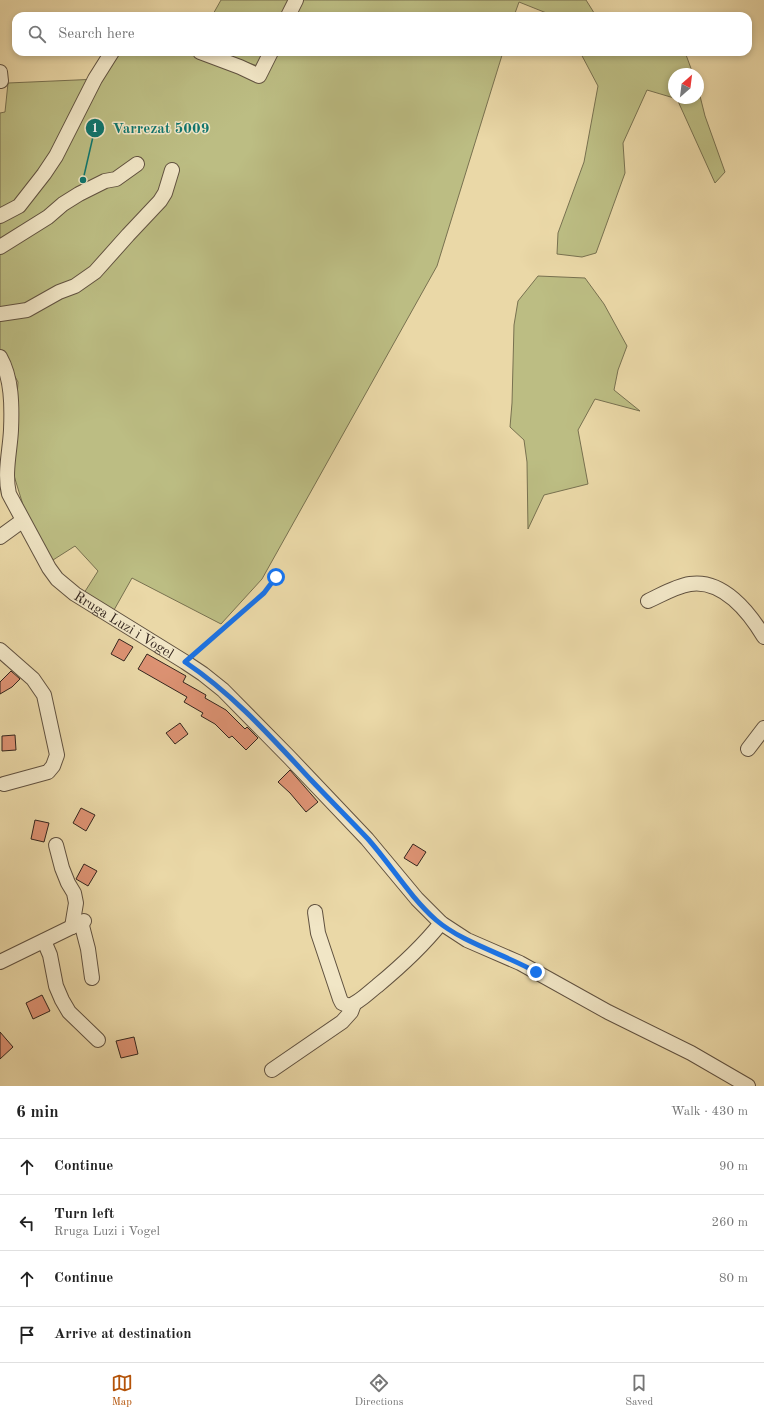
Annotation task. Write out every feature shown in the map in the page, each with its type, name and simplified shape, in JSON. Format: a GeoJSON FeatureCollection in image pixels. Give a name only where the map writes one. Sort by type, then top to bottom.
{"type":"FeatureCollection","features":[{"type":"Feature","properties":{"kind":"street"},"geometry":{"type":"LineString","coordinates":[[290,12],[296,0]]}},
{"type":"Feature","properties":{"kind":"street"},"geometry":{"type":"LineString","coordinates":[[0,216],[19,206],[44,174],[56,156],[95,79],[109,56]]}},
{"type":"Feature","properties":{"kind":"street"},"geometry":{"type":"LineString","coordinates":[[211,56],[240,66],[259,76],[269,56]]}},
{"type":"Feature","properties":{"kind":"street"},"geometry":{"type":"LineString","coordinates":[[0,247],[48,217],[63,204],[79,194],[105,181],[116,179],[137,164]]}},
{"type":"Feature","properties":{"kind":"street"},"geometry":{"type":"LineString","coordinates":[[0,314],[28,310],[59,292],[75,286],[95,272],[160,201],[165,193],[172,170]]}},
{"type":"Feature","properties":{"kind":"street","name":"Rruga Luzi i Vogel"},"geometry":{"type":"LineString","coordinates":[[0,357],[8,376],[10,389],[11,430],[4,470],[9,494],[22,521],[49,568],[65,586],[144,638],[185,662],[223,690],[285,752],[367,839],[417,899],[441,923],[467,940],[520,962],[608,1012],[691,1053],[748,1086]]}},
{"type":"Feature","properties":{"kind":"street"},"geometry":{"type":"LineString","coordinates":[[0,537],[22,521]]}},
{"type":"Feature","properties":{"kind":"street"},"geometry":{"type":"LineString","coordinates":[[648,601],[679,587],[690,584],[701,583],[714,586],[725,592],[747,613],[764,637]]}},
{"type":"Feature","properties":{"kind":"street"},"geometry":{"type":"LineString","coordinates":[[0,650],[33,679],[44,695],[56,755],[53,766],[48,772],[4,784]]}},
{"type":"Feature","properties":{"kind":"street"},"geometry":{"type":"LineString","coordinates":[[748,749],[764,728]]}},
{"type":"Feature","properties":{"kind":"street"},"geometry":{"type":"LineString","coordinates":[[56,845],[62,868],[68,884],[74,893],[79,923],[88,949],[92,978]]}},
{"type":"Feature","properties":{"kind":"street"},"geometry":{"type":"LineString","coordinates":[[315,912],[318,934],[340,999],[342,1003],[349,1006],[354,1004],[406,962],[441,923]]}},
{"type":"Feature","properties":{"kind":"street"},"geometry":{"type":"LineString","coordinates":[[0,962],[79,923]]}},
{"type":"Feature","properties":{"kind":"street"},"geometry":{"type":"LineString","coordinates":[[44,941],[50,955],[56,986],[62,1000],[69,1012],[98,1040]]}},
{"type":"Feature","properties":{"kind":"street"},"geometry":{"type":"LineString","coordinates":[[272,1070],[342,1022],[351,1012],[354,1004]]}},
{"type":"Feature","properties":{"kind":"path"},"geometry":{"type":"LineString","coordinates":[[185,662],[264,593],[276,577]]}},
{"type":"Feature","properties":{"kind":"green space"},"geometry":{"type":"Polygon","coordinates":[[[221,0],[586,0],[594,12],[544,12],[519,2],[515,12],[214,12],[221,0]]]}},
{"type":"Feature","properties":{"kind":"green space"},"geometry":{"type":"Polygon","coordinates":[[[113,56],[201,56],[259,81],[264,68],[227,56],[502,56],[437,266],[262,579],[221,624],[132,578],[114,610],[84,593],[98,571],[75,546],[53,560],[27,518],[12,469],[18,382],[0,349],[0,320],[31,315],[74,292],[118,251],[164,204],[166,181],[160,195],[93,270],[75,283],[55,290],[37,302],[22,309],[0,311],[0,113],[5,112],[8,83],[99,79],[113,56]]]}},
{"type":"Feature","properties":{"kind":"green space"},"geometry":{"type":"Polygon","coordinates":[[[582,56],[686,56],[691,68],[668,68],[668,96],[647,90],[623,143],[625,173],[596,253],[582,257],[557,254],[558,233],[584,162],[598,86],[582,56]]]}},
{"type":"Feature","properties":{"kind":"green space"},"geometry":{"type":"Polygon","coordinates":[[[679,104],[702,104],[725,172],[715,183],[679,104]]]}},
{"type":"Feature","properties":{"kind":"green space"},"geometry":{"type":"Polygon","coordinates":[[[538,276],[585,278],[604,304],[627,346],[618,370],[614,390],[640,411],[595,399],[578,430],[588,484],[544,495],[528,529],[527,462],[524,440],[510,427],[514,325],[518,301],[538,276]]]}},
{"type":"Feature","properties":{"kind":"building"},"geometry":{"type":"Polygon","coordinates":[[[119,639],[133,647],[124,661],[111,654],[119,639]]]}},
{"type":"Feature","properties":{"kind":"building"},"geometry":{"type":"Polygon","coordinates":[[[147,654],[186,676],[183,682],[206,695],[205,698],[226,710],[245,729],[247,727],[258,738],[246,750],[232,736],[229,738],[215,724],[201,716],[203,713],[184,702],[187,697],[138,669],[147,654]]]}},
{"type":"Feature","properties":{"kind":"building"},"geometry":{"type":"Polygon","coordinates":[[[11,671],[20,679],[12,687],[0,694],[0,682],[11,671]]]}},
{"type":"Feature","properties":{"kind":"building"},"geometry":{"type":"Polygon","coordinates":[[[180,723],[188,734],[175,744],[166,733],[180,723]]]}},
{"type":"Feature","properties":{"kind":"building"},"geometry":{"type":"Polygon","coordinates":[[[15,735],[16,750],[2,751],[2,736],[15,735]]]}},
{"type":"Feature","properties":{"kind":"building"},"geometry":{"type":"Polygon","coordinates":[[[290,770],[318,802],[306,812],[290,793],[278,782],[290,770]]]}},
{"type":"Feature","properties":{"kind":"building"},"geometry":{"type":"Polygon","coordinates":[[[81,808],[95,815],[86,831],[73,823],[81,808]]]}},
{"type":"Feature","properties":{"kind":"building"},"geometry":{"type":"Polygon","coordinates":[[[35,820],[49,823],[44,842],[31,839],[35,820]]]}},
{"type":"Feature","properties":{"kind":"building"},"geometry":{"type":"Polygon","coordinates":[[[413,844],[426,852],[417,866],[404,858],[413,844]]]}},
{"type":"Feature","properties":{"kind":"building"},"geometry":{"type":"Polygon","coordinates":[[[84,864],[97,871],[88,886],[76,879],[84,864]]]}},
{"type":"Feature","properties":{"kind":"building"},"geometry":{"type":"Polygon","coordinates":[[[42,995],[50,1011],[33,1019],[26,1003],[42,995]]]}},
{"type":"Feature","properties":{"kind":"building"},"geometry":{"type":"Polygon","coordinates":[[[0,1032],[13,1047],[0,1059],[0,1032]]]}},
{"type":"Feature","properties":{"kind":"building"},"geometry":{"type":"Polygon","coordinates":[[[134,1037],[138,1054],[121,1058],[116,1041],[134,1037]]]}},
{"type":"Feature","properties":{"kind":"place","name":"Varrezat 5009"},"geometry":{"type":"Point","coordinates":[83,180]}},
{"type":"Feature","properties":{"kind":"route"},"geometry":{"type":"LineString","coordinates":[[276,577],[264,593],[185,662],[223,690],[290,758],[367,839],[436,920],[467,940],[520,962],[536,972]]}}]}
